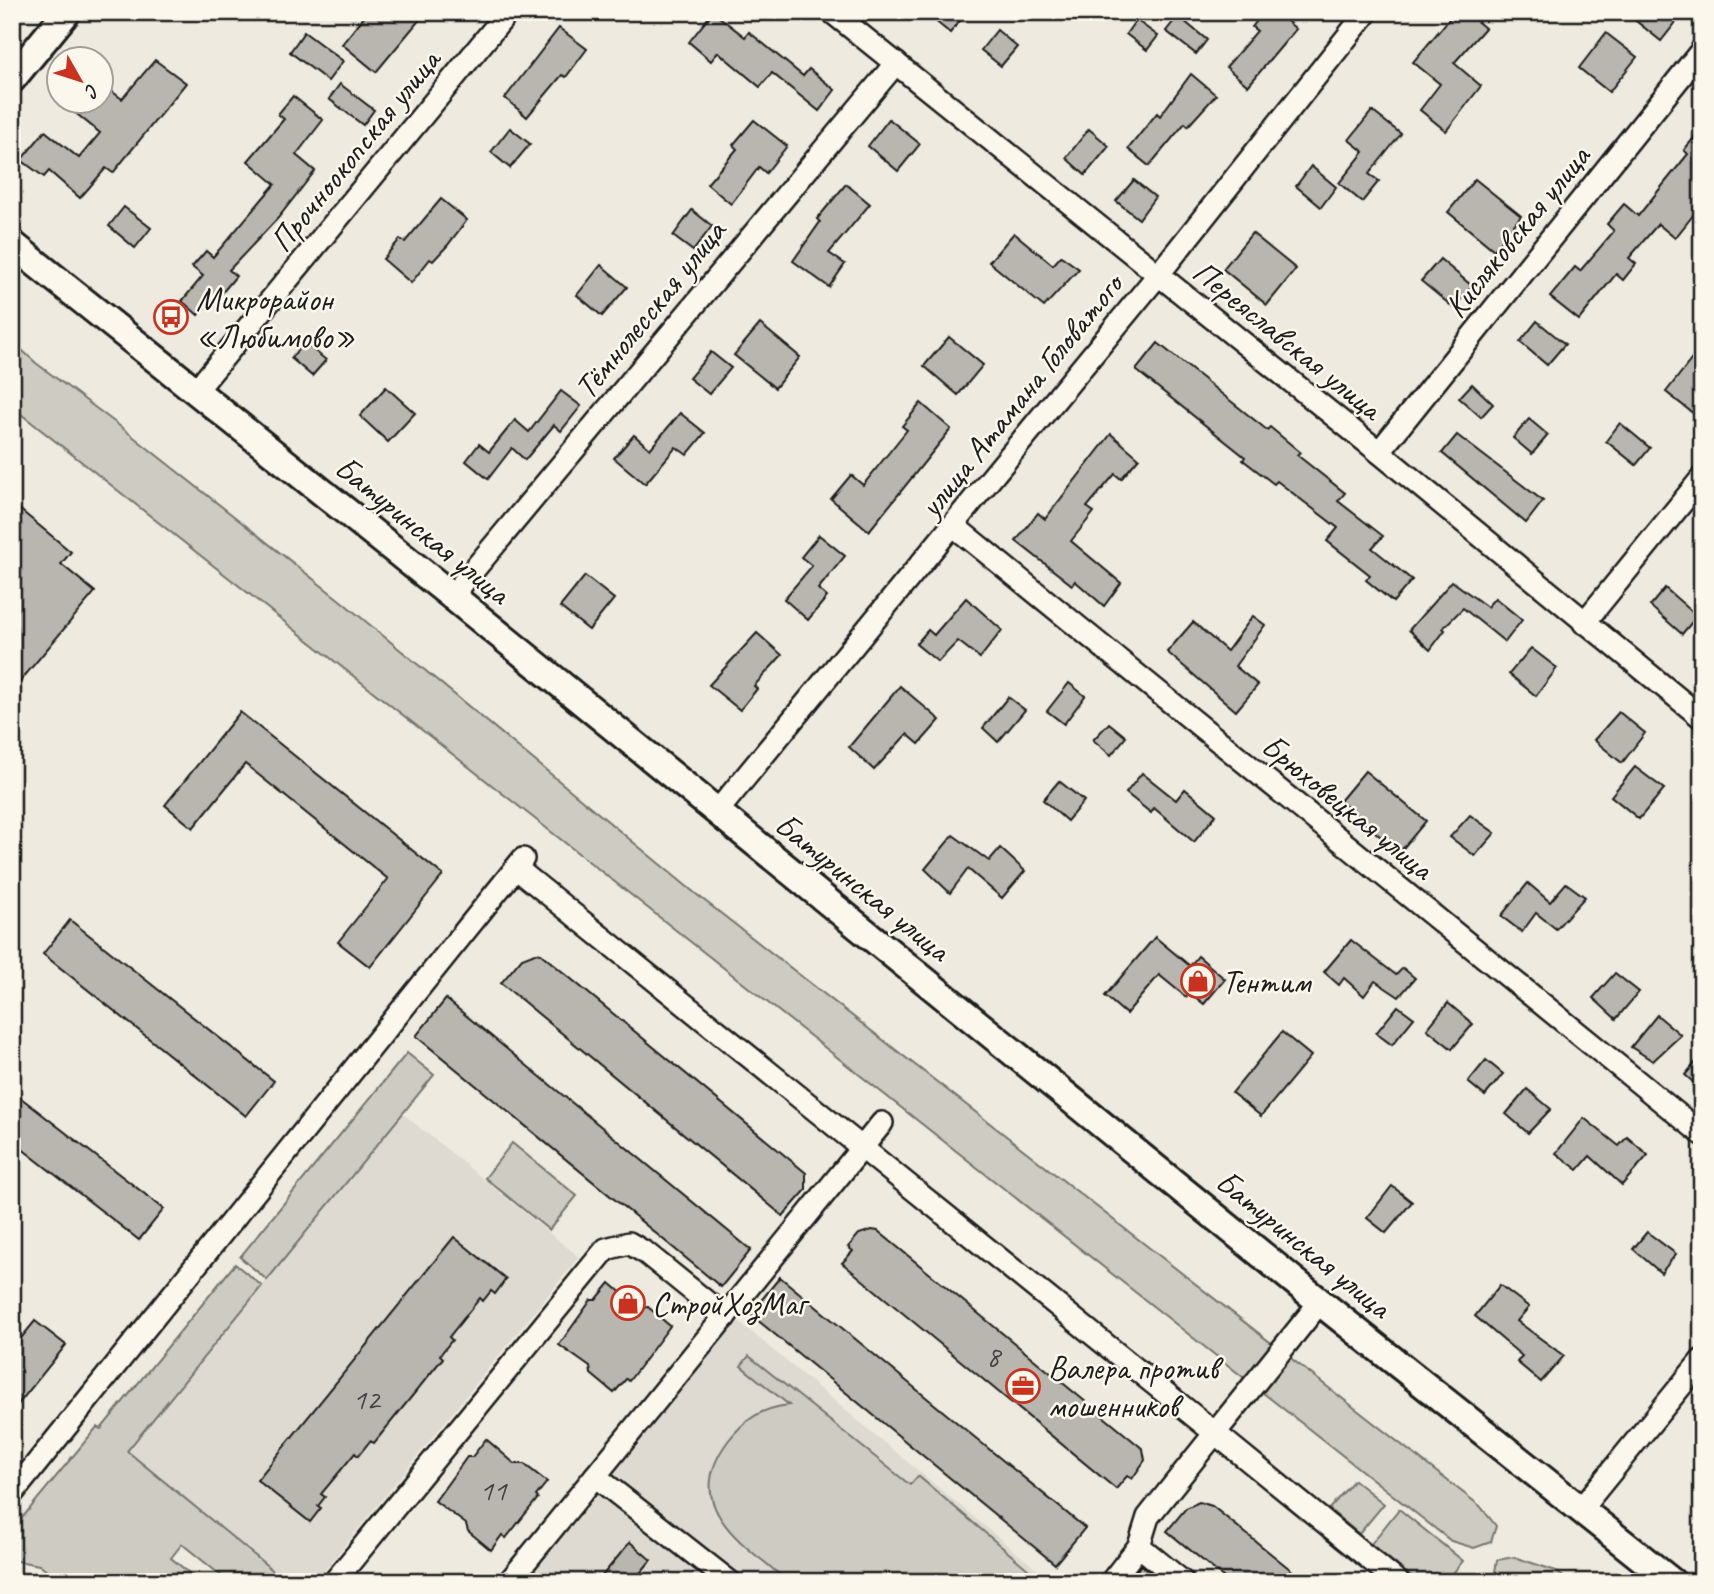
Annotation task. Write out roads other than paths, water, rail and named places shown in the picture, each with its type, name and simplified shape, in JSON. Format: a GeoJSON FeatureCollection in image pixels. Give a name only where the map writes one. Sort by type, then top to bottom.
{"type":"FeatureCollection","features":[{"type":"Feature","properties":{"kind":"street"},"geometry":{"type":"LineString","coordinates":[[12,79],[67,12]]}},
{"type":"Feature","properties":{"kind":"street","name":"Прочноокопская улица"},"geometry":{"type":"LineString","coordinates":[[195,392],[508,12]]}},
{"type":"Feature","properties":{"kind":"street","name":"Переяславская улица"},"geometry":{"type":"LineString","coordinates":[[832,12],[1378,452],[1702,718]]}},
{"type":"Feature","properties":{"kind":"street","name":"улица Атамана Головатого"},"geometry":{"type":"LineString","coordinates":[[716,813],[1158,275],[1364,13]]}},
{"type":"Feature","properties":{"kind":"street","name":"Кисляковская улица"},"geometry":{"type":"LineString","coordinates":[[1378,452],[1702,50]]}},
{"type":"Feature","properties":{"kind":"street","name":"Тёмнолесская улица"},"geometry":{"type":"LineString","coordinates":[[452,596],[896,63]]}},
{"type":"Feature","properties":{"kind":"street","name":"Батуринская улица"},"geometry":{"type":"LineString","coordinates":[[12,244],[452,596],[1320,1302],[1672,1582]]}},
{"type":"Feature","properties":{"kind":"street"},"geometry":{"type":"LineString","coordinates":[[1584,623],[1702,478]]}},
{"type":"Feature","properties":{"kind":"street","name":"Брюховецкая улица"},"geometry":{"type":"LineString","coordinates":[[954,526],[1702,1134]]}},
{"type":"Feature","properties":{"kind":"street"},"geometry":{"type":"LineString","coordinates":[[12,1494],[520,864],[862,1149],[1398,1582]]}},
{"type":"Feature","properties":{"kind":"street"},"geometry":{"type":"LineString","coordinates":[[509,1582],[882,1123]]}},
{"type":"Feature","properties":{"kind":"street"},"geometry":{"type":"LineString","coordinates":[[334,1582],[606,1249],[629,1243],[646,1253],[725,1317]]}},
{"type":"Feature","properties":{"kind":"street"},"geometry":{"type":"LineString","coordinates":[[1111,1582],[1139,1546],[1148,1517],[1320,1302]]}},
{"type":"Feature","properties":{"kind":"street"},"geometry":{"type":"LineString","coordinates":[[1580,1510],[1702,1360]]}},
{"type":"Feature","properties":{"kind":"street"},"geometry":{"type":"LineString","coordinates":[[596,1476],[730,1582]]}},
{"type":"Feature","properties":{"kind":"street"},"geometry":{"type":"LineString","coordinates":[[1139,1546],[1183,1582]]}},
{"type":"Feature","properties":{"kind":"place","name":"Микрорайон «Любимово»"},"geometry":{"type":"Point","coordinates":[171,317]}},
{"type":"Feature","properties":{"kind":"place","name":"Тентим"},"geometry":{"type":"Point","coordinates":[1198,981]}},
{"type":"Feature","properties":{"kind":"place","name":"СтройХозМаг"},"geometry":{"type":"Point","coordinates":[628,1303]}},
{"type":"Feature","properties":{"kind":"place","name":"Валера против мошенников"},"geometry":{"type":"Point","coordinates":[1023,1386]}}]}
